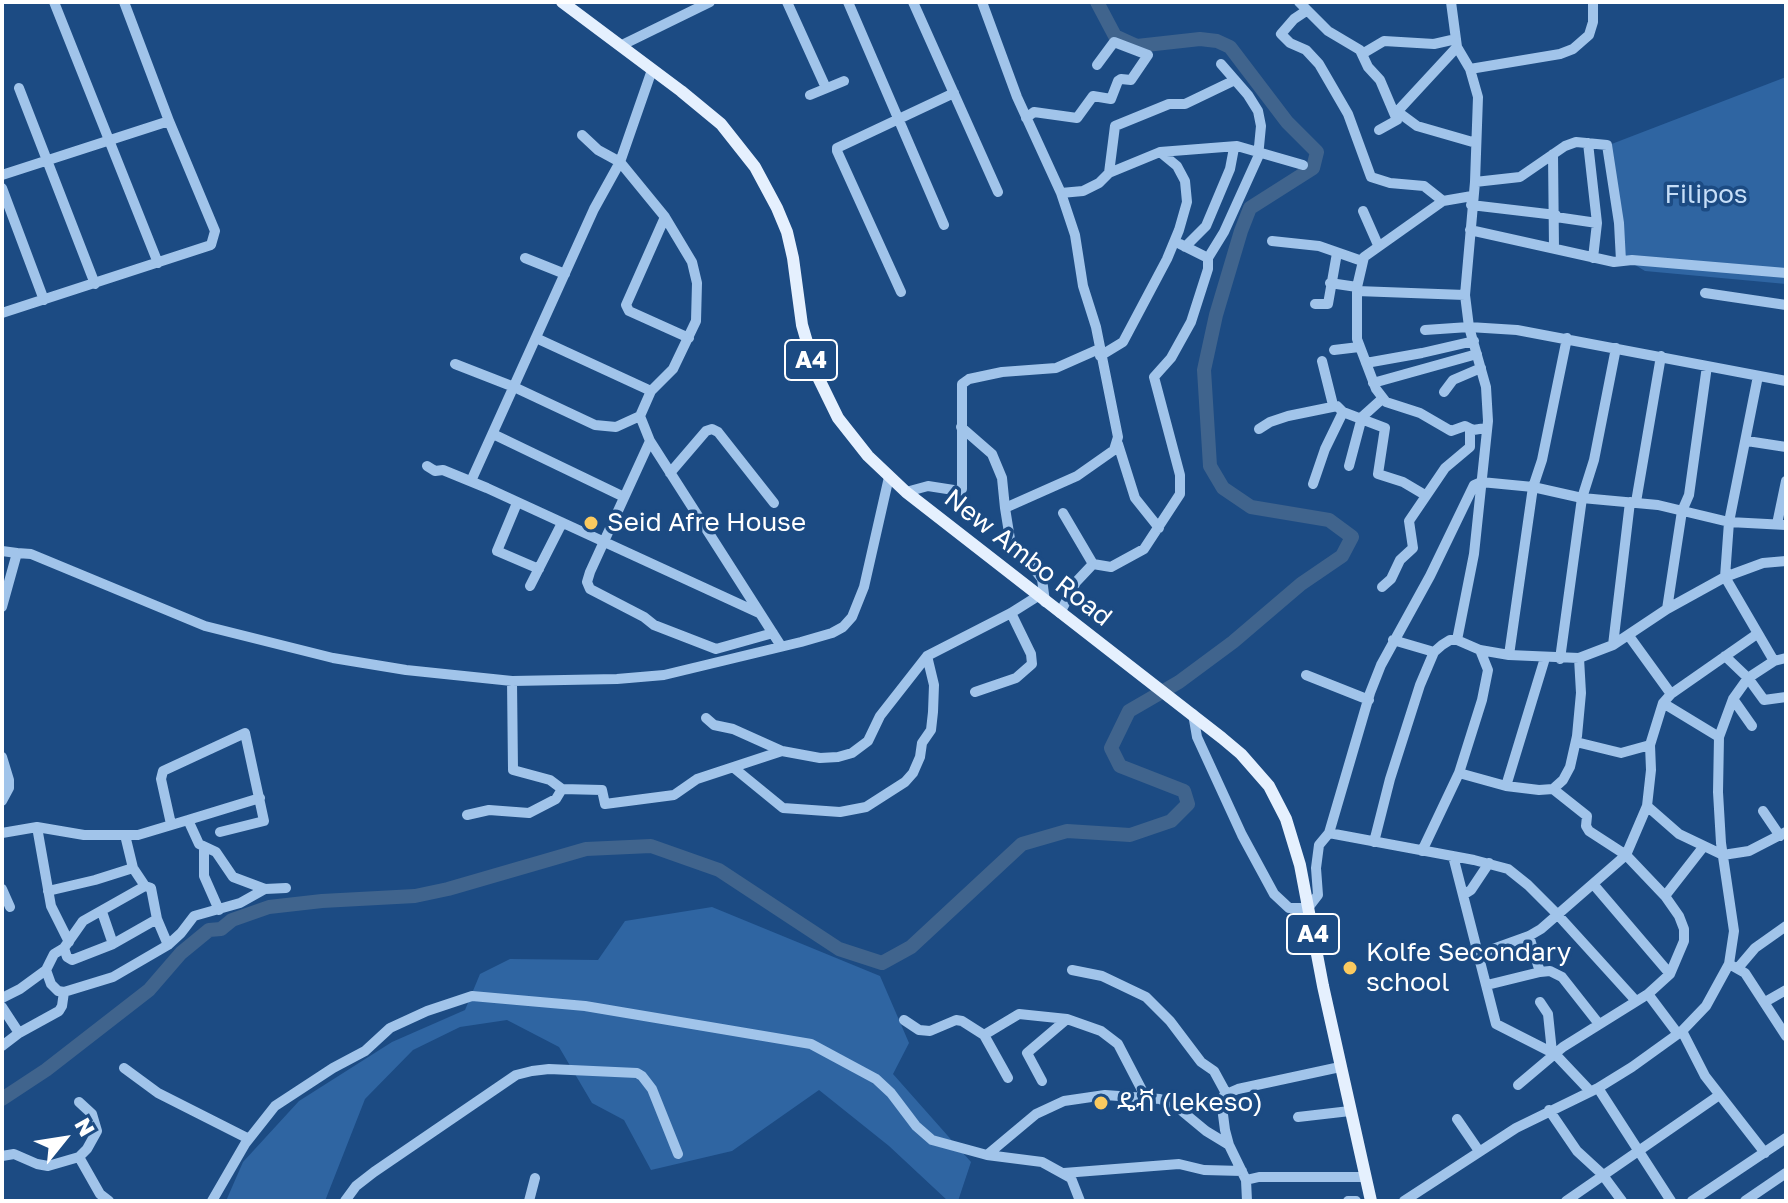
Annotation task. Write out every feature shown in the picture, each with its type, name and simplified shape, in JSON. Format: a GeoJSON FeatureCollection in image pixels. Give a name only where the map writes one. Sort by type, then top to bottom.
{"type":"FeatureCollection","features":[{"type":"Feature","properties":{"kind":"main road","name":"New Ambo Road"},"geometry":{"type":"LineString","coordinates":[[562,2],[721,124],[765,183],[787,232],[805,337],[824,394],[854,439],[906,492],[1188,710],[1241,754],[1269,786],[1292,836],[1368,1200]]}},
{"type":"Feature","properties":{"kind":"street"},"geometry":{"type":"LineString","coordinates":[[54,2],[158,263]]}},
{"type":"Feature","properties":{"kind":"street"},"geometry":{"type":"LineString","coordinates":[[2,313],[204,248],[214,241],[215,231],[124,2]]}},
{"type":"Feature","properties":{"kind":"street"},"geometry":{"type":"LineString","coordinates":[[620,46],[710,2]]}},
{"type":"Feature","properties":{"kind":"street"},"geometry":{"type":"LineString","coordinates":[[787,2],[826,88]]}},
{"type":"Feature","properties":{"kind":"street"},"geometry":{"type":"LineString","coordinates":[[848,2],[944,225]]}},
{"type":"Feature","properties":{"kind":"street"},"geometry":{"type":"LineString","coordinates":[[913,2],[998,192]]}},
{"type":"Feature","properties":{"kind":"street"},"geometry":{"type":"LineString","coordinates":[[982,2],[1026,118],[1061,193],[1075,235],[1083,286],[1118,444],[1135,498],[1159,528]]}},
{"type":"Feature","properties":{"kind":"street"},"geometry":{"type":"LineString","coordinates":[[1451,2],[1456,43],[1470,69],[1478,97],[1475,182],[1465,295],[1469,327],[1487,402],[1471,577],[1457,640]]}},
{"type":"Feature","properties":{"kind":"street"},"geometry":{"type":"LineString","coordinates":[[1470,69],[1560,54],[1573,49],[1589,35],[1593,22],[1593,2]]}},
{"type":"Feature","properties":{"kind":"street"},"geometry":{"type":"LineString","coordinates":[[1443,201],[1424,186],[1390,183],[1371,177],[1348,114],[1319,64],[1306,50],[1290,43],[1281,34],[1303,7],[1338,38],[1356,47],[1384,86],[1397,113],[1417,126],[1476,143]]}},
{"type":"Feature","properties":{"kind":"street"},"geometry":{"type":"LineString","coordinates":[[1362,54],[1384,41],[1456,43]]}},
{"type":"Feature","properties":{"kind":"street"},"geometry":{"type":"LineString","coordinates":[[1026,118],[1034,112],[1077,118],[1093,96],[1111,99],[1118,81],[1131,80],[1148,55],[1114,42],[1097,65]]}},
{"type":"Feature","properties":{"kind":"street"},"geometry":{"type":"LineString","coordinates":[[1379,130],[1396,121],[1397,113],[1456,43]]}},
{"type":"Feature","properties":{"kind":"street"},"geometry":{"type":"LineString","coordinates":[[1093,564],[1111,567],[1144,549],[1182,487],[1154,377],[1171,358],[1187,330],[1205,280],[1208,258],[1244,190],[1258,153],[1261,126],[1258,111],[1221,64]]}},
{"type":"Feature","properties":{"kind":"street"},"geometry":{"type":"LineString","coordinates":[[471,481],[594,209],[620,162],[652,70]]}},
{"type":"Feature","properties":{"kind":"street"},"geometry":{"type":"LineString","coordinates":[[1109,173],[1115,126],[1169,104],[1185,104],[1235,80]]}},
{"type":"Feature","properties":{"kind":"street"},"geometry":{"type":"LineString","coordinates":[[810,95],[844,81]]}},
{"type":"Feature","properties":{"kind":"street"},"geometry":{"type":"LineString","coordinates":[[19,88],[95,284]]}},
{"type":"Feature","properties":{"kind":"street"},"geometry":{"type":"LineString","coordinates":[[901,292],[837,151],[841,145],[897,117],[954,93]]}},
{"type":"Feature","properties":{"kind":"street"},"geometry":{"type":"LineString","coordinates":[[2,175],[169,121]]}},
{"type":"Feature","properties":{"kind":"street"},"geometry":{"type":"LineString","coordinates":[[455,364],[514,387],[595,425],[616,427],[640,416],[651,391],[673,369],[696,321],[697,283],[686,249],[665,217],[620,162],[598,150],[582,135]]}},
{"type":"Feature","properties":{"kind":"street"},"geometry":{"type":"LineString","coordinates":[[1475,182],[1515,179],[1576,142],[1604,143],[1610,148],[1621,261]]}},
{"type":"Feature","properties":{"kind":"street"},"geometry":{"type":"LineString","coordinates":[[1588,143],[1597,223],[1593,258]]}},
{"type":"Feature","properties":{"kind":"street"},"geometry":{"type":"LineString","coordinates":[[1061,193],[1083,191],[1099,183],[1109,173],[1160,152],[1234,148],[1255,150],[1303,165]]}},
{"type":"Feature","properties":{"kind":"street"},"geometry":{"type":"LineString","coordinates":[[1180,244],[1206,226],[1230,169],[1234,148]]}},
{"type":"Feature","properties":{"kind":"street"},"geometry":{"type":"LineString","coordinates":[[906,492],[928,486],[962,489],[961,388],[969,379],[1002,372],[1056,368],[1123,342],[1180,244],[1187,202],[1185,181],[1177,166],[1160,152]]}},
{"type":"Feature","properties":{"kind":"street"},"geometry":{"type":"LineString","coordinates":[[1553,154],[1554,248]]}},
{"type":"Feature","properties":{"kind":"street"},"geometry":{"type":"LineString","coordinates":[[2,188],[44,300]]}},
{"type":"Feature","properties":{"kind":"street"},"geometry":{"type":"LineString","coordinates":[[1486,428],[1470,429],[1465,426],[1448,430],[1420,413],[1382,399],[1359,347],[1357,289],[1362,261],[1378,245],[1443,201],[1471,200],[1597,223]]}},
{"type":"Feature","properties":{"kind":"street"},"geometry":{"type":"LineString","coordinates":[[1363,211],[1378,245]]}},
{"type":"Feature","properties":{"kind":"street"},"geometry":{"type":"LineString","coordinates":[[665,217],[626,305],[629,311],[689,338]]}},
{"type":"Feature","properties":{"kind":"street"},"geometry":{"type":"LineString","coordinates":[[1470,230],[1593,258],[1786,273]]}},
{"type":"Feature","properties":{"kind":"street"},"geometry":{"type":"LineString","coordinates":[[1272,241],[1319,246],[1362,261]]}},
{"type":"Feature","properties":{"kind":"street"},"geometry":{"type":"LineString","coordinates":[[1180,244],[1208,258]]}},
{"type":"Feature","properties":{"kind":"street"},"geometry":{"type":"LineString","coordinates":[[1315,304],[1328,304],[1337,253]]}},
{"type":"Feature","properties":{"kind":"street"},"geometry":{"type":"LineString","coordinates":[[525,258],[565,274]]}},
{"type":"Feature","properties":{"kind":"street"},"geometry":{"type":"LineString","coordinates":[[1330,283],[1357,289],[1465,295]]}},
{"type":"Feature","properties":{"kind":"street"},"geometry":{"type":"LineString","coordinates":[[1705,293],[1786,305]]}},
{"type":"Feature","properties":{"kind":"street"},"geometry":{"type":"LineString","coordinates":[[1425,330],[1469,327],[1567,338],[1786,381]]}},
{"type":"Feature","properties":{"kind":"street"},"geometry":{"type":"LineString","coordinates":[[536,338],[651,391]]}},
{"type":"Feature","properties":{"kind":"street"},"geometry":{"type":"LineString","coordinates":[[1509,655],[1533,487],[1545,448],[1567,338]]}},
{"type":"Feature","properties":{"kind":"street"},"geometry":{"type":"LineString","coordinates":[[1366,363],[1474,341]]}},
{"type":"Feature","properties":{"kind":"street"},"geometry":{"type":"LineString","coordinates":[[1334,350],[1359,347]]}},
{"type":"Feature","properties":{"kind":"street"},"geometry":{"type":"LineString","coordinates":[[1560,659],[1582,498],[1594,460],[1616,348]]}},
{"type":"Feature","properties":{"kind":"street"},"geometry":{"type":"LineString","coordinates":[[1373,383],[1477,354]]}},
{"type":"Feature","properties":{"kind":"street"},"geometry":{"type":"LineString","coordinates":[[1613,645],[1633,502],[1661,356]]}},
{"type":"Feature","properties":{"kind":"street"},"geometry":{"type":"LineString","coordinates":[[1322,361],[1333,405],[1387,431],[1378,474],[1403,482],[1425,495]]}},
{"type":"Feature","properties":{"kind":"street"},"geometry":{"type":"LineString","coordinates":[[1667,609],[1682,511],[1689,495],[1707,366]]}},
{"type":"Feature","properties":{"kind":"street"},"geometry":{"type":"LineString","coordinates":[[1444,392],[1453,380],[1481,368]]}},
{"type":"Feature","properties":{"kind":"street"},"geometry":{"type":"LineString","coordinates":[[1758,376],[1729,522],[1725,577],[1774,661]]}},
{"type":"Feature","properties":{"kind":"street"},"geometry":{"type":"LineString","coordinates":[[1349,466],[1362,417],[1382,399]]}},
{"type":"Feature","properties":{"kind":"street"},"geometry":{"type":"LineString","coordinates":[[1259,429],[1281,418],[1333,405]]}},
{"type":"Feature","properties":{"kind":"street"},"geometry":{"type":"LineString","coordinates":[[1313,484],[1343,412]]}},
{"type":"Feature","properties":{"kind":"street"},"geometry":{"type":"LineString","coordinates":[[640,416],[650,441],[781,646]]}},
{"type":"Feature","properties":{"kind":"street"},"geometry":{"type":"LineString","coordinates":[[706,718],[714,725],[733,729],[782,751],[820,758],[838,757],[862,747],[872,735],[880,716],[927,656],[1042,599],[1042,579],[1010,539],[1002,478],[992,454],[961,427]]}},
{"type":"Feature","properties":{"kind":"street"},"geometry":{"type":"LineString","coordinates":[[670,473],[706,431],[712,429],[718,432],[774,503]]}},
{"type":"Feature","properties":{"kind":"street"},"geometry":{"type":"LineString","coordinates":[[1382,587],[1391,579],[1400,560],[1413,548],[1409,521],[1425,495],[1445,468],[1470,447],[1470,429]]}},
{"type":"Feature","properties":{"kind":"street"},"geometry":{"type":"LineString","coordinates":[[493,434],[624,497]]}},
{"type":"Feature","properties":{"kind":"street"},"geometry":{"type":"LineString","coordinates":[[650,441],[587,582],[596,594],[654,625],[716,649],[773,633]]}},
{"type":"Feature","properties":{"kind":"street"},"geometry":{"type":"LineString","coordinates":[[1747,441],[1786,447]]}},
{"type":"Feature","properties":{"kind":"street"},"geometry":{"type":"LineString","coordinates":[[1005,508],[1077,476],[1102,460],[1118,444]]}},
{"type":"Feature","properties":{"kind":"street"},"geometry":{"type":"LineString","coordinates":[[427,466],[471,481],[759,613]]}},
{"type":"Feature","properties":{"kind":"street"},"geometry":{"type":"LineString","coordinates":[[2,551],[31,554],[205,626],[333,658],[406,670],[512,681],[617,679],[664,675],[832,633],[852,617],[874,550],[889,477]]}},
{"type":"Feature","properties":{"kind":"street"},"geometry":{"type":"LineString","coordinates":[[1188,710],[1197,737],[1242,835],[1274,894],[1289,908],[1308,908],[1318,895],[1316,868],[1319,845],[1329,833],[1369,700],[1393,640],[1435,566],[1471,490],[1481,482],[1533,487],[1582,498],[1633,502],[1729,522],[1781,525],[1786,481]]}},
{"type":"Feature","properties":{"kind":"street"},"geometry":{"type":"LineString","coordinates":[[517,503],[497,551],[539,569]]}},
{"type":"Feature","properties":{"kind":"street"},"geometry":{"type":"LineString","coordinates":[[1063,513],[1093,564]]}},
{"type":"Feature","properties":{"kind":"street"},"geometry":{"type":"LineString","coordinates":[[530,586],[562,523]]}},
{"type":"Feature","properties":{"kind":"street"},"geometry":{"type":"LineString","coordinates":[[2,607],[17,553]]}},
{"type":"Feature","properties":{"kind":"street"},"geometry":{"type":"LineString","coordinates":[[1374,842],[1420,685],[1434,652],[1450,640],[1509,655],[1579,658],[1613,645],[1667,609],[1725,577],[1763,563],[1786,561]]}},
{"type":"Feature","properties":{"kind":"street"},"geometry":{"type":"LineString","coordinates":[[1060,613],[1076,582],[1093,564]]}},
{"type":"Feature","properties":{"kind":"street"},"geometry":{"type":"LineString","coordinates":[[975,692],[1016,678],[1032,664],[1031,654],[1011,613]]}},
{"type":"Feature","properties":{"kind":"street"},"geometry":{"type":"LineString","coordinates":[[1479,954],[1529,936],[1594,885],[1626,855],[1647,806],[1650,745],[1667,698],[1757,634]]}},
{"type":"Feature","properties":{"kind":"street"},"geometry":{"type":"LineString","coordinates":[[1629,636],[1667,698],[1719,737]]}},
{"type":"Feature","properties":{"kind":"street"},"geometry":{"type":"LineString","coordinates":[[1393,640],[1434,652]]}},
{"type":"Feature","properties":{"kind":"street"},"geometry":{"type":"LineString","coordinates":[[1422,851],[1459,773],[1487,680],[1488,670],[1480,650]]}},
{"type":"Feature","properties":{"kind":"street"},"geometry":{"type":"LineString","coordinates":[[734,768],[783,808],[840,812],[866,807],[905,782],[913,773],[922,743],[931,730],[934,685],[927,656]]}},
{"type":"Feature","properties":{"kind":"street"},"geometry":{"type":"LineString","coordinates":[[1725,656],[1748,678],[1764,700],[1786,697]]}},
{"type":"Feature","properties":{"kind":"street"},"geometry":{"type":"LineString","coordinates":[[1506,786],[1545,658]]}},
{"type":"Feature","properties":{"kind":"street"},"geometry":{"type":"LineString","coordinates":[[1553,789],[1569,772],[1576,742],[1581,693],[1579,658]]}},
{"type":"Feature","properties":{"kind":"street"},"geometry":{"type":"LineString","coordinates":[[1733,966],[1734,931],[1718,792],[1719,737],[1733,699],[1748,678],[1774,661],[1786,658]]}},
{"type":"Feature","properties":{"kind":"street"},"geometry":{"type":"LineString","coordinates":[[1306,675],[1369,700]]}},
{"type":"Feature","properties":{"kind":"street"},"geometry":{"type":"LineString","coordinates":[[512,681],[513,770],[550,780],[562,789],[602,790],[605,804],[674,795],[697,779],[782,751]]}},
{"type":"Feature","properties":{"kind":"street"},"geometry":{"type":"LineString","coordinates":[[1733,699],[1752,726]]}},
{"type":"Feature","properties":{"kind":"street"},"geometry":{"type":"LineString","coordinates":[[171,824],[161,779],[163,771],[242,733],[248,736],[265,819],[263,823],[220,832]]}},
{"type":"Feature","properties":{"kind":"street"},"geometry":{"type":"LineString","coordinates":[[1576,742],[1621,753],[1650,745]]}},
{"type":"Feature","properties":{"kind":"street"},"geometry":{"type":"LineString","coordinates":[[2,757],[9,788],[2,801]]}},
{"type":"Feature","properties":{"kind":"street"},"geometry":{"type":"LineString","coordinates":[[1459,773],[1506,786],[1553,789],[1587,816],[1589,831],[1626,855],[1665,896],[1684,929],[1684,941],[1670,974],[1648,994],[1553,1053],[1518,1085]]}},
{"type":"Feature","properties":{"kind":"street"},"geometry":{"type":"LineString","coordinates":[[467,815],[489,810],[529,813],[556,799],[562,789]]}},
{"type":"Feature","properties":{"kind":"street"},"geometry":{"type":"LineString","coordinates":[[2,833],[37,827],[84,835],[138,835],[260,798]]}},
{"type":"Feature","properties":{"kind":"street"},"geometry":{"type":"LineString","coordinates":[[1647,806],[1679,834],[1723,855],[1749,851],[1783,834],[1763,811]]}},
{"type":"Feature","properties":{"kind":"street"},"geometry":{"type":"LineString","coordinates":[[188,820],[195,838],[204,847],[216,852],[233,877],[265,889],[286,888]]}},
{"type":"Feature","properties":{"kind":"street"},"geometry":{"type":"LineString","coordinates":[[37,827],[51,906],[67,945],[67,957],[72,960],[113,944],[157,919]]}},
{"type":"Feature","properties":{"kind":"street"},"geometry":{"type":"LineString","coordinates":[[1329,833],[1489,863],[1519,876],[1636,1001]]}},
{"type":"Feature","properties":{"kind":"street"},"geometry":{"type":"LineString","coordinates":[[125,835],[133,868],[145,886],[151,888],[157,919],[168,945]]}},
{"type":"Feature","properties":{"kind":"street"},"geometry":{"type":"LineString","coordinates":[[1665,896],[1704,846]]}},
{"type":"Feature","properties":{"kind":"street"},"geometry":{"type":"LineString","coordinates":[[204,847],[204,876],[219,910]]}},
{"type":"Feature","properties":{"kind":"street"},"geometry":{"type":"LineString","coordinates":[[1453,856],[1496,1024],[1553,1053],[1594,1089],[1671,1201]]}},
{"type":"Feature","properties":{"kind":"street"},"geometry":{"type":"LineString","coordinates":[[1463,895],[1471,890],[1489,863]]}},
{"type":"Feature","properties":{"kind":"street"},"geometry":{"type":"LineString","coordinates":[[48,891],[133,868]]}},
{"type":"Feature","properties":{"kind":"street"},"geometry":{"type":"LineString","coordinates":[[1594,885],[1670,974]]}},
{"type":"Feature","properties":{"kind":"street"},"geometry":{"type":"LineString","coordinates":[[2,998],[46,970],[54,954],[67,945],[83,921],[145,886]]}},
{"type":"Feature","properties":{"kind":"street"},"geometry":{"type":"LineString","coordinates":[[2,889],[10,907]]}},
{"type":"Feature","properties":{"kind":"street"},"geometry":{"type":"LineString","coordinates":[[46,970],[51,984],[58,991],[99,983],[168,945],[184,931],[190,919],[262,893],[265,889]]}},
{"type":"Feature","properties":{"kind":"street"},"geometry":{"type":"LineString","coordinates":[[102,912],[113,944]]}},
{"type":"Feature","properties":{"kind":"street"},"geometry":{"type":"LineString","coordinates":[[1404,1201],[1479,1151],[1632,1067],[1680,1032],[1706,1006],[1733,966],[1786,926]]}},
{"type":"Feature","properties":{"kind":"street"},"geometry":{"type":"LineString","coordinates":[[1529,936],[1540,972]]}},
{"type":"Feature","properties":{"kind":"street"},"geometry":{"type":"LineString","coordinates":[[1733,966],[1745,973],[1786,1036]]}},
{"type":"Feature","properties":{"kind":"street"},"geometry":{"type":"LineString","coordinates":[[1072,970],[1102,976],[1146,997],[1170,1021],[1201,1062],[1214,1071],[1226,1093],[1222,1107],[1229,1145],[1244,1175],[1247,1201]]}},
{"type":"Feature","properties":{"kind":"street"},"geometry":{"type":"LineString","coordinates":[[1487,985],[1550,971],[1562,977],[1599,1024]]}},
{"type":"Feature","properties":{"kind":"street"},"geometry":{"type":"LineString","coordinates":[[1765,1002],[1786,990]]}},
{"type":"Feature","properties":{"kind":"street"},"geometry":{"type":"LineString","coordinates":[[2,1046],[59,1011],[64,992]]}},
{"type":"Feature","properties":{"kind":"street"},"geometry":{"type":"LineString","coordinates":[[1648,994],[1680,1032],[1718,1096],[1765,1153]]}},
{"type":"Feature","properties":{"kind":"street"},"geometry":{"type":"LineString","coordinates":[[212,1201],[249,1139],[275,1106],[365,1051],[390,1028],[472,996],[585,1006],[802,1041],[876,1079],[932,1140],[987,1155],[1042,1162],[1071,1178],[1080,1201]]}},
{"type":"Feature","properties":{"kind":"street"},"geometry":{"type":"LineString","coordinates":[[1540,1002],[1548,1014],[1553,1053]]}},
{"type":"Feature","properties":{"kind":"street"},"geometry":{"type":"LineString","coordinates":[[2,1007],[19,1033]]}},
{"type":"Feature","properties":{"kind":"street"},"geometry":{"type":"LineString","coordinates":[[984,1035],[1019,1014],[1067,1019],[1101,1031],[1118,1044],[1145,1096]]}},
{"type":"Feature","properties":{"kind":"street"},"geometry":{"type":"LineString","coordinates":[[1042,1081],[1027,1053],[1067,1019]]}},
{"type":"Feature","properties":{"kind":"street"},"geometry":{"type":"LineString","coordinates":[[904,1020],[919,1030],[930,1031],[956,1020],[962,1021],[984,1035],[1008,1078]]}},
{"type":"Feature","properties":{"kind":"street"},"geometry":{"type":"LineString","coordinates":[[1226,1093],[1340,1067]]}},
{"type":"Feature","properties":{"kind":"street"},"geometry":{"type":"LineString","coordinates":[[124,1068],[158,1093],[249,1139]]}},
{"type":"Feature","properties":{"kind":"street"},"geometry":{"type":"LineString","coordinates":[[345,1201],[356,1186],[374,1172],[521,1072],[549,1069],[637,1073],[652,1089],[678,1154]]}},
{"type":"Feature","properties":{"kind":"street"},"geometry":{"type":"LineString","coordinates":[[987,1155],[1024,1121],[1064,1101],[1105,1095],[1160,1099],[1177,1107],[1229,1145]]}},
{"type":"Feature","properties":{"kind":"street"},"geometry":{"type":"LineString","coordinates":[[1566,1201],[1718,1096]]}},
{"type":"Feature","properties":{"kind":"street"},"geometry":{"type":"LineString","coordinates":[[2,1156],[14,1154],[48,1166],[79,1157],[97,1131],[92,1114],[79,1102]]}},
{"type":"Feature","properties":{"kind":"street"},"geometry":{"type":"LineString","coordinates":[[1549,1110],[1577,1151],[1602,1174],[1622,1201]]}},
{"type":"Feature","properties":{"kind":"street"},"geometry":{"type":"LineString","coordinates":[[1298,1117],[1350,1111]]}},
{"type":"Feature","properties":{"kind":"street"},"geometry":{"type":"LineString","coordinates":[[1457,1119],[1479,1151]]}},
{"type":"Feature","properties":{"kind":"street"},"geometry":{"type":"LineString","coordinates":[[1692,1201],[1705,1197],[1786,1138]]}},
{"type":"Feature","properties":{"kind":"street"},"geometry":{"type":"LineString","coordinates":[[79,1157],[100,1194],[109,1201]]}},
{"type":"Feature","properties":{"kind":"street"},"geometry":{"type":"LineString","coordinates":[[1064,1173],[1179,1164],[1259,1177],[1365,1177]]}},
{"type":"Feature","properties":{"kind":"street"},"geometry":{"type":"LineString","coordinates":[[1745,1201],[1786,1173]]}},
{"type":"Feature","properties":{"kind":"street"},"geometry":{"type":"LineString","coordinates":[[529,1201],[535,1178]]}},
{"type":"Feature","properties":{"kind":"street"},"geometry":{"type":"LineString","coordinates":[[1348,1201],[1356,1201]]}},
{"type":"Feature","properties":{"kind":"green space","name":"Filipos"},"geometry":{"type":"Polygon","coordinates":[[[1786,77],[1786,284],[1645,271],[1619,255],[1609,145],[1786,77]]]}},
{"type":"Feature","properties":{"kind":"green space"},"geometry":{"type":"Polygon","coordinates":[[[712,907],[880,976],[909,1043],[893,1074],[971,1162],[958,1201],[948,1201],[889,1146],[819,1090],[732,1151],[651,1170],[624,1120],[592,1103],[559,1047],[507,1020],[460,1027],[413,1050],[365,1099],[325,1201],[226,1201],[243,1162],[299,1101],[392,1042],[465,1010],[480,974],[510,959],[598,960],[625,921],[712,907]]]}},
{"type":"Feature","properties":{"kind":"waterway"},"geometry":{"type":"LineString","coordinates":[[2,1099],[46,1070],[149,990],[181,953],[209,930],[221,929],[232,920],[269,907],[415,896],[586,849],[651,846],[719,870],[839,949],[882,963],[911,947],[1022,844],[1067,831],[1130,835],[1171,821],[1188,804],[1184,791],[1120,766],[1111,748],[1129,711],[1179,682],[1233,642],[1301,584],[1342,556],[1352,537],[1329,520],[1251,507],[1223,488],[1210,466],[1204,370],[1216,315],[1241,231],[1250,208],[1313,168],[1317,152],[1287,122],[1230,47],[1217,41],[1200,39],[1137,46],[1115,36],[1097,2]]}},
{"type":"Feature","properties":{"kind":"place","name":"Seid Afre House"},"geometry":{"type":"Point","coordinates":[591,523]}},
{"type":"Feature","properties":{"kind":"place","name":"Kolfe Secondary school"},"geometry":{"type":"Point","coordinates":[1350,968]}},
{"type":"Feature","properties":{"kind":"place","name":"ዴቭ (lekeso)"},"geometry":{"type":"Point","coordinates":[1101,1103]}}]}
